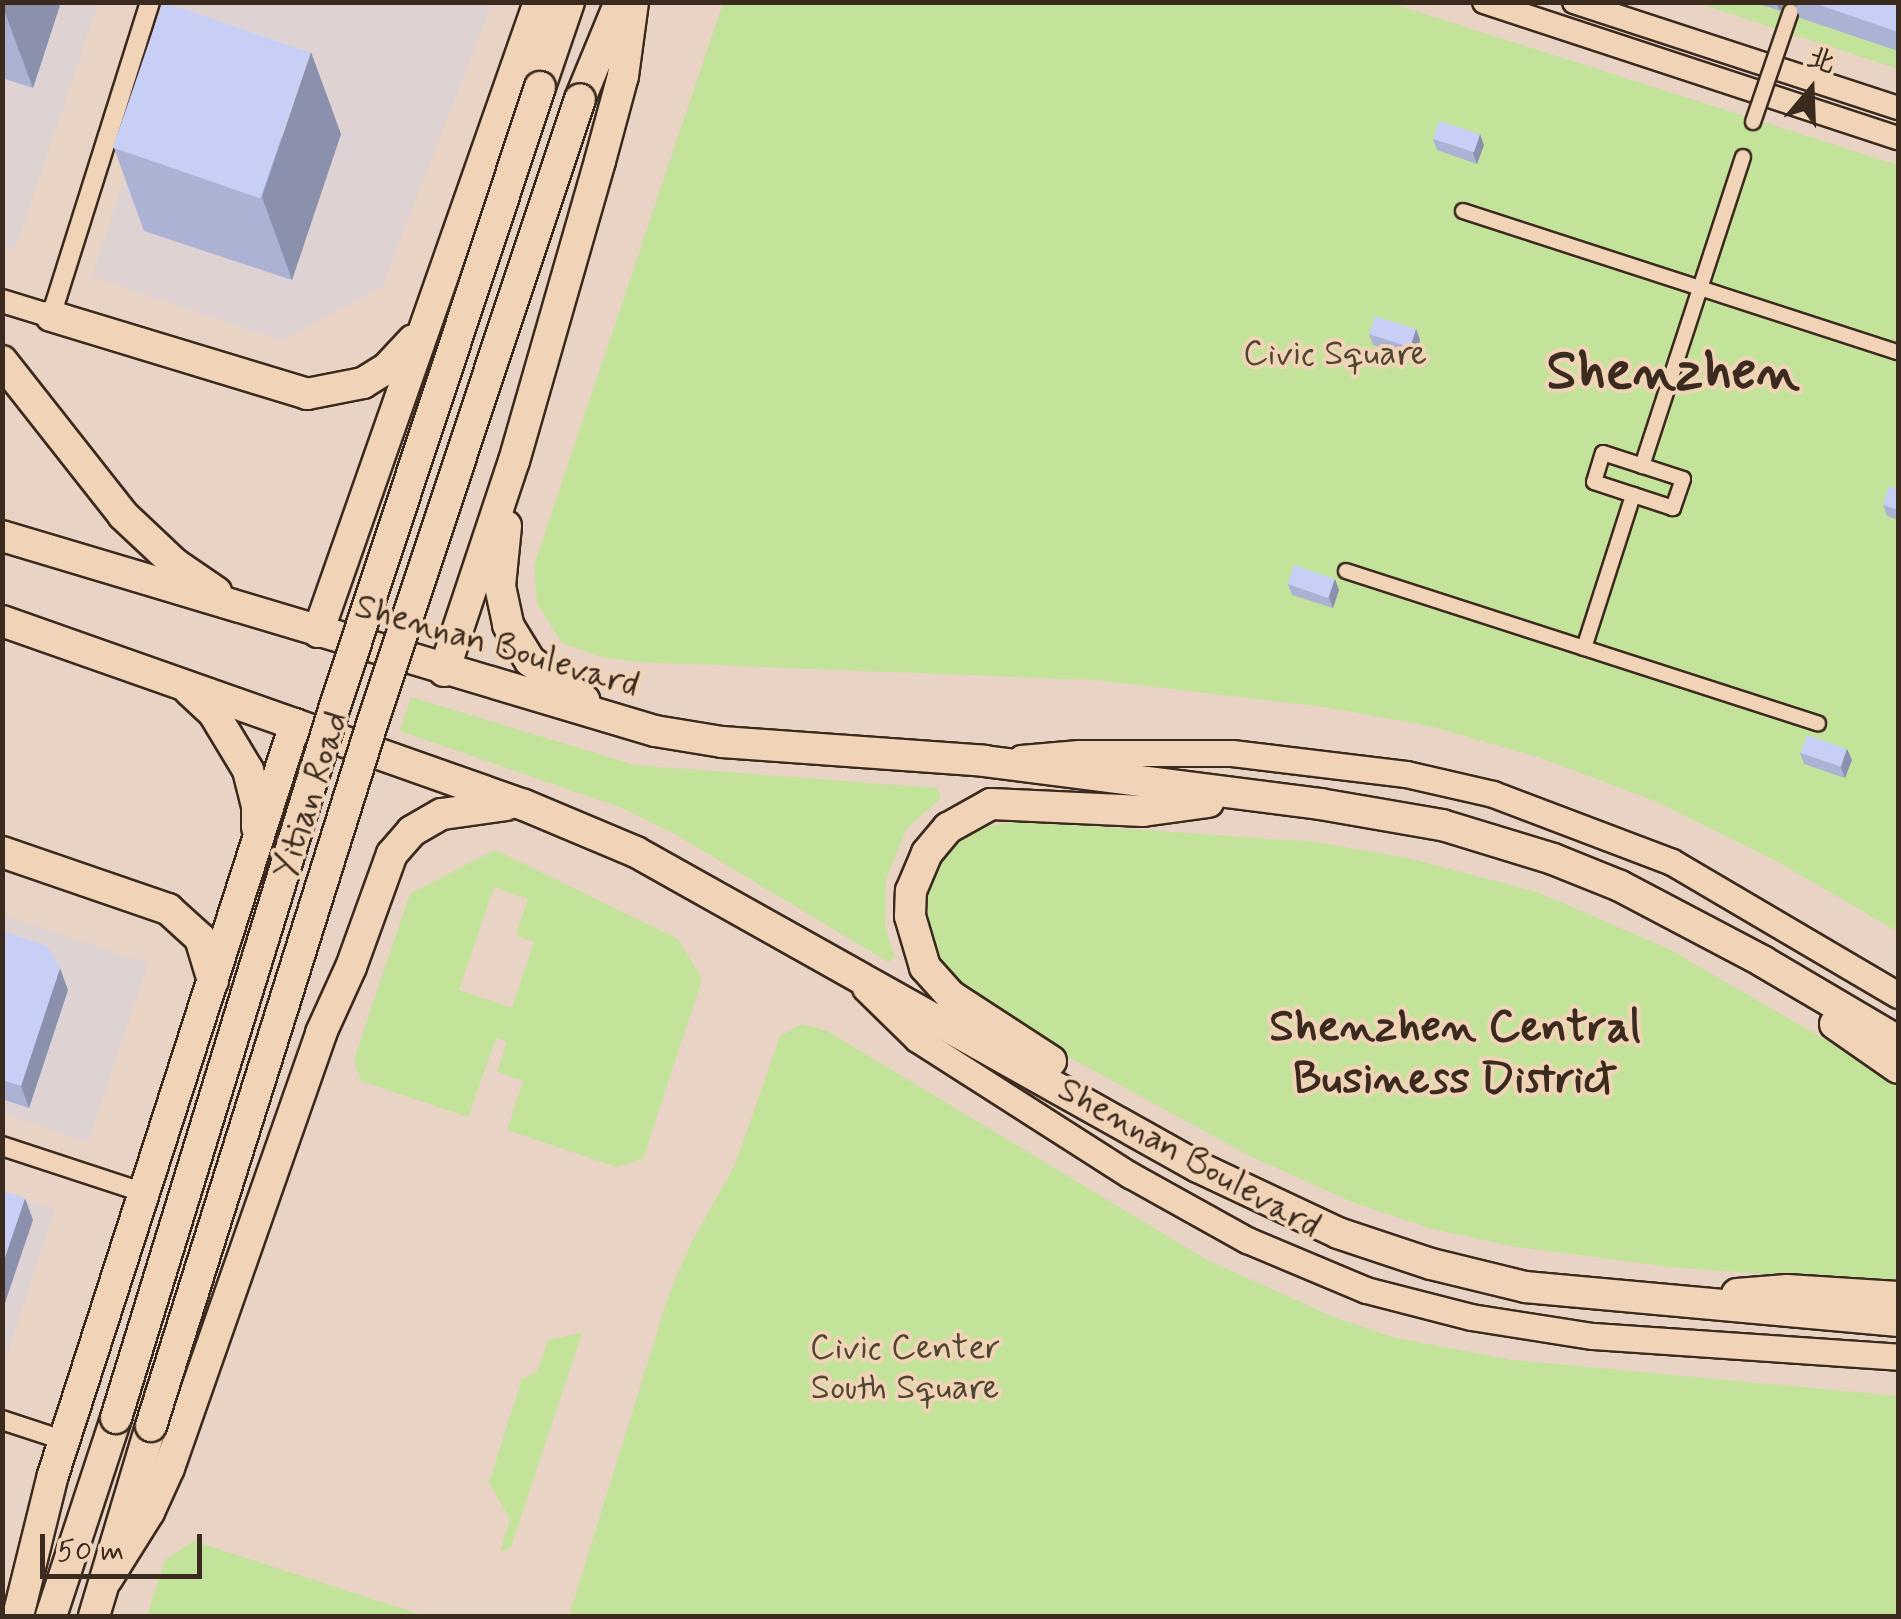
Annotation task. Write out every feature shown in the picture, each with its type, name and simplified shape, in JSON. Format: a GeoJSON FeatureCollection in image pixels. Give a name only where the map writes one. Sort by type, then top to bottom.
{"type":"FeatureCollection","features":[{"type":"Feature","properties":{"kind":"main road"},"geometry":{"type":"LineString","coordinates":[[318,632],[539,2]]}},
{"type":"Feature","properties":{"kind":"main road","name":"Yitian Road"},"geometry":{"type":"LineString","coordinates":[[51,1616],[116,1418],[336,703],[569,2]]}},
{"type":"Feature","properties":{"kind":"main road","name":"Yitian Road"},"geometry":{"type":"LineString","coordinates":[[94,1616],[374,718],[580,99],[620,2]]}},
{"type":"Feature","properties":{"kind":"main road"},"geometry":{"type":"LineString","coordinates":[[444,671],[514,461],[623,76],[633,2]]}},
{"type":"Feature","properties":{"kind":"main road"},"geometry":{"type":"LineString","coordinates":[[50,316],[307,394],[350,388],[376,377],[407,348],[425,320]]}},
{"type":"Feature","properties":{"kind":"main road"},"geometry":{"type":"LineString","coordinates":[[2,361],[123,516],[175,564],[239,608]]}},
{"type":"Feature","properties":{"kind":"main road"},"geometry":{"type":"LineString","coordinates":[[514,461],[500,586],[517,642],[541,671],[576,696],[655,732]]}},
{"type":"Feature","properties":{"kind":"main road","name":"Shennan Boulevard"},"geometry":{"type":"LineString","coordinates":[[2,536],[655,732],[722,742],[984,761],[1385,813],[1497,841],[1620,886],[1762,960],[1898,1041]]}},
{"type":"Feature","properties":{"kind":"main road","name":"Shennan Boulevard"},"geometry":{"type":"LineString","coordinates":[[2,621],[524,805],[636,852],[1244,1191],[1385,1250],[1525,1287],[1898,1321]]}},
{"type":"Feature","properties":{"kind":"main road"},"geometry":{"type":"LineString","coordinates":[[184,685],[213,712],[248,770],[257,806],[256,845]]}},
{"type":"Feature","properties":{"kind":"main road"},"geometry":{"type":"LineString","coordinates":[[18,1616],[34,1562],[34,1537],[295,724]]}},
{"type":"Feature","properties":{"kind":"main road","name":"Shennan Boulevard"},"geometry":{"type":"LineString","coordinates":[[984,761],[1078,753],[1232,753],[1406,774],[1494,794],[1672,862],[1898,995]]}},
{"type":"Feature","properties":{"kind":"main road"},"geometry":{"type":"LineString","coordinates":[[1092,1105],[1048,1058],[951,996],[935,981],[914,940],[910,916],[911,891],[922,862],[948,828],[991,804],[1143,811],[1245,797]]}},
{"type":"Feature","properties":{"kind":"main road"},"geometry":{"type":"LineString","coordinates":[[106,1579],[149,1512],[169,1468],[321,1032],[351,967],[392,854],[412,831],[442,814],[478,806],[524,805]]}},
{"type":"Feature","properties":{"kind":"main road"},"geometry":{"type":"LineString","coordinates":[[2,852],[168,909],[200,938],[213,980]]}},
{"type":"Feature","properties":{"kind":"main road"},"geometry":{"type":"LineString","coordinates":[[1762,960],[1804,1000],[1898,1068]]}},
{"type":"Feature","properties":{"kind":"main road","name":"Shennan Boulevard"},"geometry":{"type":"LineString","coordinates":[[844,967],[917,1039],[1130,1175],[1247,1240],[1366,1290],[1471,1317],[1593,1336],[1898,1357]]}},
{"type":"Feature","properties":{"kind":"main road"},"geometry":{"type":"LineString","coordinates":[[1680,1304],[1786,1290],[1898,1296]]}},
{"type":"Feature","properties":{"kind":"main road"},"geometry":{"type":"LineString","coordinates":[[2,1611],[12,1582],[34,1562],[98,1473]]}},
{"type":"Feature","properties":{"kind":"street"},"geometry":{"type":"LineString","coordinates":[[2,300],[50,316],[150,2]]}},
{"type":"Feature","properties":{"kind":"street"},"geometry":{"type":"LineString","coordinates":[[1484,2],[1898,138]]}},
{"type":"Feature","properties":{"kind":"street"},"geometry":{"type":"LineString","coordinates":[[1574,2],[1898,108]]}},
{"type":"Feature","properties":{"kind":"street"},"geometry":{"type":"LineString","coordinates":[[1753,122],[1792,6]]}},
{"type":"Feature","properties":{"kind":"street"},"geometry":{"type":"LineString","coordinates":[[1642,466],[1743,157]]}},
{"type":"Feature","properties":{"kind":"street"},"geometry":{"type":"LineString","coordinates":[[1463,211],[1898,352]]}},
{"type":"Feature","properties":{"kind":"street"},"geometry":{"type":"LineString","coordinates":[[1603,454],[1642,466],[1683,479],[1673,508],[1594,482],[1603,454]]}},
{"type":"Feature","properties":{"kind":"street"},"geometry":{"type":"LineString","coordinates":[[1584,648],[1633,495]]}},
{"type":"Feature","properties":{"kind":"street"},"geometry":{"type":"LineString","coordinates":[[1346,571],[1818,723]]}},
{"type":"Feature","properties":{"kind":"street"},"geometry":{"type":"LineString","coordinates":[[2,1146],[145,1194]]}},
{"type":"Feature","properties":{"kind":"street"},"geometry":{"type":"LineString","coordinates":[[2,1420],[66,1441]]}},
{"type":"Feature","properties":{"kind":"shaded area"},"geometry":{"type":"Polygon","coordinates":[[[3,3],[98,3],[15,250],[3,246],[3,3]]]}},
{"type":"Feature","properties":{"kind":"shaded area"},"geometry":{"type":"Polygon","coordinates":[[[182,3],[492,3],[382,287],[281,341],[92,277],[182,3]]]}},
{"type":"Feature","properties":{"kind":"shaded area"},"geometry":{"type":"Polygon","coordinates":[[[3,915],[148,964],[88,1142],[3,1113],[3,915]]]}},
{"type":"Feature","properties":{"kind":"shaded area"},"geometry":{"type":"Polygon","coordinates":[[[3,1192],[55,1209],[3,1367],[3,1192]]]}},
{"type":"Feature","properties":{"kind":"green space","name":"Civic Square"},"geometry":{"type":"Polygon","coordinates":[[[723,3],[1390,3],[1898,165],[1898,932],[1778,862],[1655,801],[1541,758],[1430,726],[1324,707],[1095,680],[637,662],[602,657],[562,643],[537,603],[534,565],[723,3]]]}},
{"type":"Feature","properties":{"kind":"green space"},"geometry":{"type":"Polygon","coordinates":[[[1698,3],[1898,3],[1898,69],[1698,3]]]}},
{"type":"Feature","properties":{"kind":"green space"},"geometry":{"type":"Polygon","coordinates":[[[411,697],[635,765],[937,788],[941,798],[907,828],[886,879],[885,928],[895,957],[888,962],[675,834],[622,808],[400,731],[411,697]]]}},
{"type":"Feature","properties":{"kind":"green space"},"geometry":{"type":"Polygon","coordinates":[[[1016,821],[1316,842],[1408,858],[1537,892],[1669,949],[1898,1082],[1898,1284],[1670,1267],[1511,1246],[1433,1229],[1355,1203],[1252,1157],[1056,1050],[939,971],[923,924],[931,872],[950,843],[980,828],[1016,821]]]}},
{"type":"Feature","properties":{"kind":"green space"},"geometry":{"type":"Polygon","coordinates":[[[495,850],[678,939],[702,979],[643,1159],[616,1167],[507,1130],[523,1081],[497,1072],[507,1042],[496,1038],[468,1117],[361,1081],[354,1059],[410,894],[495,850]],[[494,887],[459,990],[512,1008],[534,942],[516,935],[528,899],[494,887]]]}},
{"type":"Feature","properties":{"kind":"green space","name":"Civic Center South Square"},"geometry":{"type":"Polygon","coordinates":[[[802,1024],[827,1031],[1209,1261],[1334,1317],[1392,1337],[1512,1360],[1898,1396],[1898,1616],[569,1616],[668,1297],[689,1247],[735,1165],[780,1036],[802,1024]]]}},
{"type":"Feature","properties":{"kind":"green space"},"geometry":{"type":"Polygon","coordinates":[[[582,1333],[511,1547],[500,1552],[510,1519],[489,1483],[522,1379],[537,1372],[548,1340],[582,1333]]]}},
{"type":"Feature","properties":{"kind":"green space"},"geometry":{"type":"Polygon","coordinates":[[[194,1541],[425,1616],[147,1616],[165,1560],[194,1541]]]}},
{"type":"Feature","properties":{"kind":"building"},"geometry":{"type":"Polygon","coordinates":[[[163,2],[311,53],[260,198],[113,148],[163,2]]]}},
{"type":"Feature","properties":{"kind":"building"},"geometry":{"type":"Polygon","coordinates":[[[1811,2],[1898,2],[1898,32],[1811,2]]]}},
{"type":"Feature","properties":{"kind":"building"},"geometry":{"type":"Polygon","coordinates":[[[1439,121],[1480,134],[1474,152],[1433,139],[1439,121]]]}},
{"type":"Feature","properties":{"kind":"building"},"geometry":{"type":"Polygon","coordinates":[[[1375,316],[1416,329],[1410,347],[1369,334],[1375,316]]]}},
{"type":"Feature","properties":{"kind":"building"},"geometry":{"type":"Polygon","coordinates":[[[1889,486],[1898,490],[1898,510],[1883,505],[1889,486]]]}},
{"type":"Feature","properties":{"kind":"building"},"geometry":{"type":"Polygon","coordinates":[[[1294,565],[1335,579],[1328,598],[1287,584],[1294,565]]]}},
{"type":"Feature","properties":{"kind":"building"},"geometry":{"type":"Polygon","coordinates":[[[1807,735],[1847,749],[1841,767],[1801,753],[1807,735]]]}},
{"type":"Feature","properties":{"kind":"building"},"geometry":{"type":"Polygon","coordinates":[[[2,931],[47,946],[60,968],[21,1086],[2,1080],[2,931]]]}},
{"type":"Feature","properties":{"kind":"building"},"geometry":{"type":"Polygon","coordinates":[[[2,1191],[25,1198],[2,1266],[2,1191]]]}},
{"type":"Feature","properties":{"kind":"district","name":"Shenzhen"},"geometry":{"type":"Point","coordinates":[1673,374]}},
{"type":"Feature","properties":{"kind":"district","name":"Shenzhen Central Business District"},"geometry":{"type":"Point","coordinates":[1455,1054]}}]}
